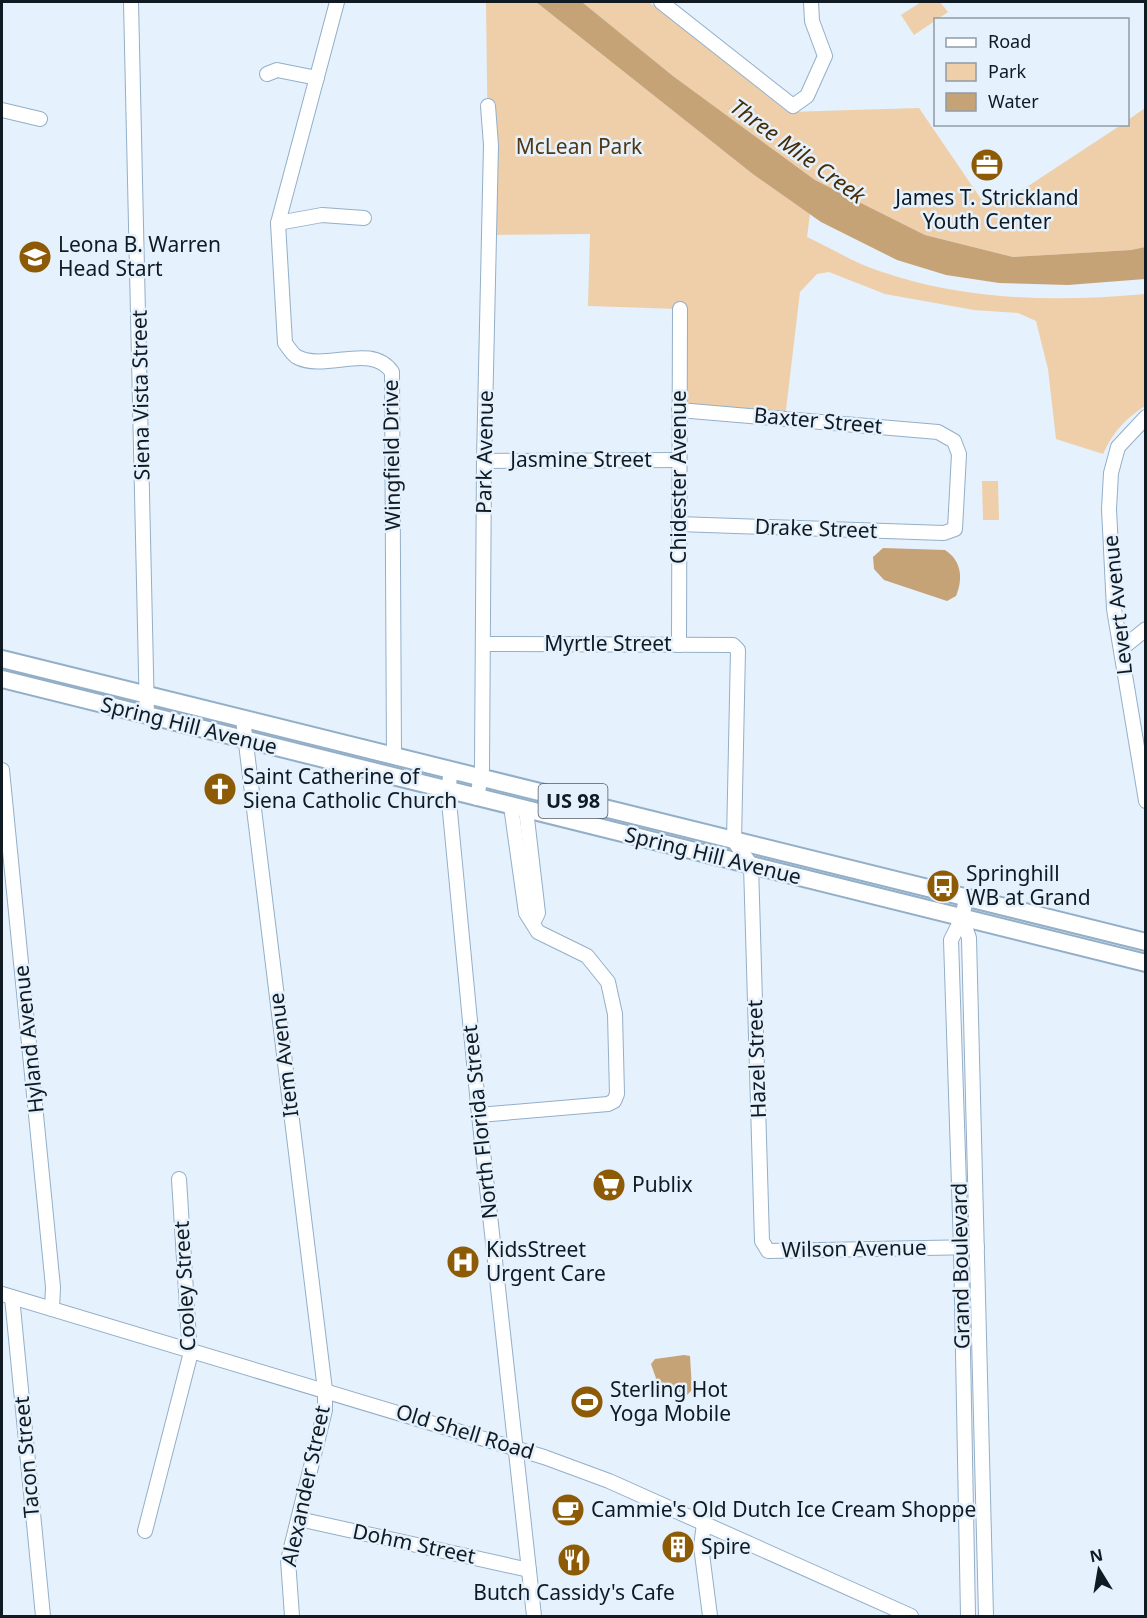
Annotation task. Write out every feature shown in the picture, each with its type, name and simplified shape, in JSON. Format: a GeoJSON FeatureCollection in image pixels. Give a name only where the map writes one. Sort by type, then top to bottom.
{"type":"FeatureCollection","features":[{"type":"Feature","properties":{"kind":"main road","name":"Spring Hill Avenue"},"geometry":{"type":"LineString","coordinates":[[2,659],[394,754],[481,778],[1146,942]]}},
{"type":"Feature","properties":{"kind":"main road","name":"Spring Hill Avenue"},"geometry":{"type":"LineString","coordinates":[[2,679],[1146,963]]}},
{"type":"Feature","properties":{"kind":"street","name":"Siena Vista Street"},"geometry":{"type":"LineString","coordinates":[[131,2],[147,716]]}},
{"type":"Feature","properties":{"kind":"street","name":"Wingfield Drive"},"geometry":{"type":"LineString","coordinates":[[337,2],[278,223],[285,343],[297,357],[318,361],[370,358],[386,363],[392,372],[394,754]]}},
{"type":"Feature","properties":{"kind":"street"},"geometry":{"type":"LineString","coordinates":[[662,2],[793,106],[807,96],[825,56],[812,21],[811,2]]}},
{"type":"Feature","properties":{"kind":"street"},"geometry":{"type":"LineString","coordinates":[[267,74],[277,70],[317,78]]}},
{"type":"Feature","properties":{"kind":"street","name":"Park Avenue"},"geometry":{"type":"LineString","coordinates":[[477,798],[481,778],[484,644],[484,461],[491,145],[488,106]]}},
{"type":"Feature","properties":{"kind":"street"},"geometry":{"type":"LineString","coordinates":[[2,110],[40,119]]}},
{"type":"Feature","properties":{"kind":"street"},"geometry":{"type":"LineString","coordinates":[[278,223],[322,215],[364,218]]}},
{"type":"Feature","properties":{"kind":"street","name":"Chidester Avenue"},"geometry":{"type":"LineString","coordinates":[[679,645],[680,309]]}},
{"type":"Feature","properties":{"kind":"street","name":"Baxter Street"},"geometry":{"type":"LineString","coordinates":[[679,410],[938,432],[954,441],[958,454],[955,529]]}},
{"type":"Feature","properties":{"kind":"street","name":"Levert Avenue"},"geometry":{"type":"LineString","coordinates":[[1144,417],[1118,447],[1111,473],[1109,542],[1114,609],[1146,801]]}},
{"type":"Feature","properties":{"kind":"street","name":"Jasmine Street"},"geometry":{"type":"LineString","coordinates":[[484,461],[678,460]]}},
{"type":"Feature","properties":{"kind":"street","name":"Drake Street"},"geometry":{"type":"LineString","coordinates":[[678,524],[944,533],[955,529]]}},
{"type":"Feature","properties":{"kind":"street"},"geometry":{"type":"LineString","coordinates":[[1121,649],[1146,629]]}},
{"type":"Feature","properties":{"kind":"street","name":"Myrtle Street"},"geometry":{"type":"LineString","coordinates":[[484,644],[733,645],[738,650],[734,841]]}},
{"type":"Feature","properties":{"kind":"street","name":"Item Avenue"},"geometry":{"type":"LineString","coordinates":[[243,719],[325,1390]]}},
{"type":"Feature","properties":{"kind":"street","name":"Hyland Avenue"},"geometry":{"type":"LineString","coordinates":[[2,770],[52,1277],[52,1309]]}},
{"type":"Feature","properties":{"kind":"street","name":"North Florida Street"},"geometry":{"type":"LineString","coordinates":[[451,770],[448,790],[479,1115],[534,1617]]}},
{"type":"Feature","properties":{"kind":"street"},"geometry":{"type":"LineString","coordinates":[[479,1115],[608,1104],[614,1101],[617,1094],[615,1014],[608,982],[587,956],[547,939],[538,932],[534,921],[526,913],[518,808]]}},
{"type":"Feature","properties":{"kind":"street"},"geometry":{"type":"LineString","coordinates":[[734,841],[751,865]]}},
{"type":"Feature","properties":{"kind":"street","name":"Hazel Street"},"geometry":{"type":"LineString","coordinates":[[751,865],[762,1241],[768,1251]]}},
{"type":"Feature","properties":{"kind":"street","name":"Grand Boulevard"},"geometry":{"type":"LineString","coordinates":[[966,898],[962,918],[951,940],[961,1247],[968,1617]]}},
{"type":"Feature","properties":{"kind":"street","name":"Grand Boulevard"},"geometry":{"type":"LineString","coordinates":[[962,918],[969,938],[987,1617]]}},
{"type":"Feature","properties":{"kind":"street","name":"Cooley Street"},"geometry":{"type":"LineString","coordinates":[[145,1531],[191,1350],[179,1179]]}},
{"type":"Feature","properties":{"kind":"street","name":"Wilson Avenue"},"geometry":{"type":"LineString","coordinates":[[768,1251],[977,1247]]}},
{"type":"Feature","properties":{"kind":"street","name":"Old Shell Road"},"geometry":{"type":"LineString","coordinates":[[7,1296],[515,1447],[609,1481],[885,1611],[911,1617]]}},
{"type":"Feature","properties":{"kind":"street","name":"Tacon Street"},"geometry":{"type":"LineString","coordinates":[[7,1296],[43,1617]]}},
{"type":"Feature","properties":{"kind":"street","name":"Alexander Street"},"geometry":{"type":"LineString","coordinates":[[292,1617],[288,1560],[325,1410],[325,1390]]}},
{"type":"Feature","properties":{"kind":"street","name":"Dohm Street"},"geometry":{"type":"LineString","coordinates":[[299,1519],[529,1570]]}},
{"type":"Feature","properties":{"kind":"street"},"geometry":{"type":"LineString","coordinates":[[704,1524],[701,1546],[710,1617]]}},
{"type":"Feature","properties":{"kind":"green space","name":"McLean Park"},"geometry":{"type":"Polygon","coordinates":[[[486,2],[536,2],[754,175],[810,214],[807,237],[863,265],[914,282],[980,294],[1078,298],[1145,294],[1145,406],[1120,427],[1103,454],[1056,439],[1048,369],[1036,321],[1018,313],[974,310],[885,294],[829,272],[817,274],[800,292],[785,418],[679,410],[679,309],[588,306],[590,234],[489,235],[486,2]]]}},
{"type":"Feature","properties":{"kind":"green space"},"geometry":{"type":"Polygon","coordinates":[[[582,2],[649,2],[788,112],[919,108],[981,199],[1004,202],[1119,126],[1129,126],[1129,119],[1145,108],[1145,247],[1131,250],[1013,257],[925,235],[815,180],[673,76],[582,2]]]}},
{"type":"Feature","properties":{"kind":"green space"},"geometry":{"type":"Polygon","coordinates":[[[921,2],[940,2],[948,12],[939,18],[934,18],[934,21],[914,35],[901,15],[921,2]]]}},
{"type":"Feature","properties":{"kind":"green space"},"geometry":{"type":"Polygon","coordinates":[[[982,481],[998,481],[999,520],[983,520],[982,481]]]}},
{"type":"Feature","properties":{"kind":"water"},"geometry":{"type":"Polygon","coordinates":[[[536,2],[582,2],[673,76],[815,180],[925,235],[1013,257],[1131,250],[1145,247],[1145,279],[1068,285],[999,283],[946,275],[897,260],[821,222],[754,175],[536,2]]]}},
{"type":"Feature","properties":{"kind":"water"},"geometry":{"type":"Polygon","coordinates":[[[883,548],[945,550],[955,559],[960,571],[960,583],[956,596],[947,601],[884,580],[874,569],[873,557],[883,548]]]}},
{"type":"Feature","properties":{"kind":"water"},"geometry":{"type":"Polygon","coordinates":[[[690,1356],[692,1390],[687,1395],[658,1384],[651,1364],[655,1359],[690,1356]]]}},
{"type":"Feature","properties":{"kind":"place","name":"James T. Strickland Youth Center"},"geometry":{"type":"Point","coordinates":[987,165]}},
{"type":"Feature","properties":{"kind":"place","name":"Leona B. Warren Head Start"},"geometry":{"type":"Point","coordinates":[35,257]}},
{"type":"Feature","properties":{"kind":"place","name":"Saint Catherine of Siena Catholic Church"},"geometry":{"type":"Point","coordinates":[220,789]}},
{"type":"Feature","properties":{"kind":"place","name":"Springhill WB at Grand"},"geometry":{"type":"Point","coordinates":[943,886]}},
{"type":"Feature","properties":{"kind":"place","name":"Publix"},"geometry":{"type":"Point","coordinates":[609,1185]}},
{"type":"Feature","properties":{"kind":"place","name":"KidsStreet Urgent Care"},"geometry":{"type":"Point","coordinates":[463,1262]}},
{"type":"Feature","properties":{"kind":"place","name":"Sterling Hot Yoga Mobile"},"geometry":{"type":"Point","coordinates":[587,1402]}},
{"type":"Feature","properties":{"kind":"place","name":"Cammie's Old Dutch Ice Cream Shoppe"},"geometry":{"type":"Point","coordinates":[568,1510]}},
{"type":"Feature","properties":{"kind":"place","name":"Spire"},"geometry":{"type":"Point","coordinates":[678,1547]}},
{"type":"Feature","properties":{"kind":"place","name":"Butch Cassidy's Cafe"},"geometry":{"type":"Point","coordinates":[574,1560]}},
{"type":"Feature","properties":{"kind":"water label","name":"Three Mile Creek"},"geometry":{"type":"Point","coordinates":[798,151]}}]}
